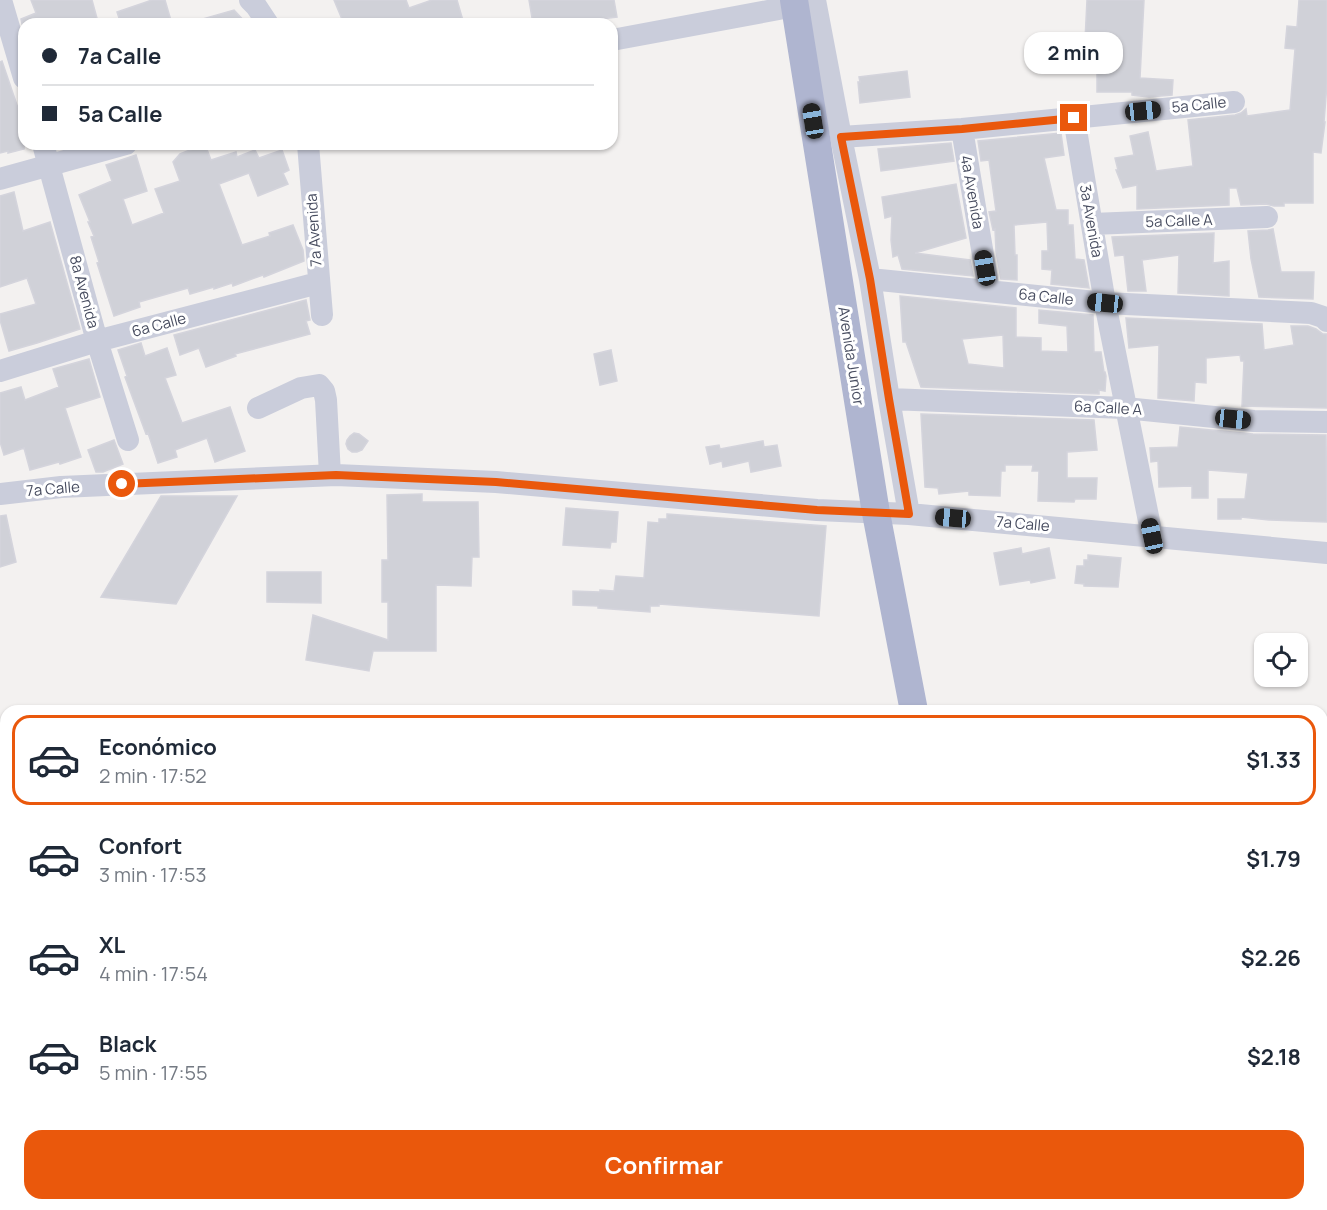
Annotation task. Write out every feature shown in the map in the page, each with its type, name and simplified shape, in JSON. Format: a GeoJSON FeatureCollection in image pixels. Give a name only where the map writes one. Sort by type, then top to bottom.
{"type":"FeatureCollection","features":[{"type":"Feature","properties":{"kind":"main road","name":"Avenida Junior"},"geometry":{"type":"LineString","coordinates":[[801,2],[876,513],[913,705]]}},
{"type":"Feature","properties":{"kind":"street"},"geometry":{"type":"LineString","coordinates":[[1,0],[18,58]]}},
{"type":"Feature","properties":{"kind":"street"},"geometry":{"type":"LineString","coordinates":[[250,0],[264,18]]}},
{"type":"Feature","properties":{"kind":"street"},"geometry":{"type":"LineString","coordinates":[[618,39],[801,2],[841,137],[870,279],[909,514]]}},
{"type":"Feature","properties":{"kind":"street","name":"5a Calle"},"geometry":{"type":"LineString","coordinates":[[841,137],[962,129],[1234,102]]}},
{"type":"Feature","properties":{"kind":"street","name":"3a Avenida"},"geometry":{"type":"LineString","coordinates":[[1074,118],[1105,303],[1152,536]]}},
{"type":"Feature","properties":{"kind":"street","name":"4a Avenida"},"geometry":{"type":"LineString","coordinates":[[962,129],[989,291]]}},
{"type":"Feature","properties":{"kind":"street"},"geometry":{"type":"LineString","coordinates":[[0,179],[46,155],[82,150]]}},
{"type":"Feature","properties":{"kind":"street","name":"7a Avenida"},"geometry":{"type":"LineString","coordinates":[[308,150],[322,315]]}},
{"type":"Feature","properties":{"kind":"street","name":"8a Avenida"},"geometry":{"type":"LineString","coordinates":[[46,155],[97,341],[128,440]]}},
{"type":"Feature","properties":{"kind":"street","name":"5a Calle A"},"geometry":{"type":"LineString","coordinates":[[1092,224],[1267,218]]}},
{"type":"Feature","properties":{"kind":"street","name":"6a Calle"},"geometry":{"type":"LineString","coordinates":[[870,279],[1105,303],[1311,313],[1327,321]]}},
{"type":"Feature","properties":{"kind":"street","name":"6a Calle"},"geometry":{"type":"LineString","coordinates":[[0,371],[97,341],[318,283]]}},
{"type":"Feature","properties":{"kind":"street"},"geometry":{"type":"LineString","coordinates":[[258,408],[301,388],[319,385],[324,391],[326,400],[330,475]]}},
{"type":"Feature","properties":{"kind":"street","name":"6a Calle A"},"geometry":{"type":"LineString","coordinates":[[889,399],[1125,408],[1254,421],[1327,422]]}},
{"type":"Feature","properties":{"kind":"street","name":"7a Calle"},"geometry":{"type":"LineString","coordinates":[[0,494],[61,487],[330,475],[496,482],[784,507],[909,514],[1327,553]]}},
{"type":"Feature","properties":{"kind":"building"},"geometry":{"type":"Polygon","coordinates":[[[31,0],[92,0],[97,18],[24,18],[36,13],[31,0]]]}},
{"type":"Feature","properties":{"kind":"building"},"geometry":{"type":"Polygon","coordinates":[[[152,0],[165,0],[170,18],[119,18],[117,12],[152,0]]]}},
{"type":"Feature","properties":{"kind":"building"},"geometry":{"type":"Polygon","coordinates":[[[334,0],[406,0],[409,8],[432,0],[457,0],[462,18],[342,18],[334,0]]]}},
{"type":"Feature","properties":{"kind":"building"},"geometry":{"type":"Polygon","coordinates":[[[529,0],[614,0],[617,17],[608,18],[532,18],[529,0]]]}},
{"type":"Feature","properties":{"kind":"building"},"geometry":{"type":"Polygon","coordinates":[[[1087,0],[1144,0],[1140,78],[1173,80],[1172,95],[1149,97],[1132,95],[1132,92],[1097,92],[1097,61],[1084,61],[1087,0]]]}},
{"type":"Feature","properties":{"kind":"building"},"geometry":{"type":"Polygon","coordinates":[[[1299,0],[1327,0],[1325,122],[1321,153],[1313,152],[1313,203],[1284,203],[1284,206],[1241,205],[1237,188],[1229,188],[1229,205],[1137,209],[1137,185],[1123,188],[1116,170],[1118,170],[1115,158],[1134,155],[1130,136],[1148,132],[1156,171],[1193,166],[1188,120],[1235,115],[1246,109],[1247,116],[1290,110],[1295,49],[1285,48],[1287,26],[1297,27],[1299,0]]]}},
{"type":"Feature","properties":{"kind":"building"},"geometry":{"type":"Polygon","coordinates":[[[234,10],[241,18],[206,18],[234,10]]]}},
{"type":"Feature","properties":{"kind":"building"},"geometry":{"type":"Polygon","coordinates":[[[2,61],[18,108],[18,150],[20,150],[8,153],[8,151],[0,153],[0,62],[2,61]]]}},
{"type":"Feature","properties":{"kind":"building"},"geometry":{"type":"Polygon","coordinates":[[[907,71],[910,97],[860,103],[859,77],[907,71]]]}},
{"type":"Feature","properties":{"kind":"building"},"geometry":{"type":"Polygon","coordinates":[[[1061,133],[1064,155],[1044,158],[1056,210],[1068,210],[1068,225],[1073,225],[1075,259],[1084,260],[1089,288],[1051,284],[1052,270],[1042,269],[1042,251],[1048,251],[1047,222],[1014,225],[1017,280],[1001,279],[995,229],[993,230],[989,212],[996,211],[989,160],[981,161],[978,141],[1061,133]]]}},
{"type":"Feature","properties":{"kind":"building"},"geometry":{"type":"Polygon","coordinates":[[[951,143],[954,161],[881,171],[878,149],[951,143]]]}},
{"type":"Feature","properties":{"kind":"building"},"geometry":{"type":"Polygon","coordinates":[[[190,150],[207,150],[211,160],[236,152],[237,157],[255,150],[259,158],[282,150],[289,170],[283,173],[288,184],[258,196],[249,173],[219,184],[242,245],[270,236],[269,233],[293,225],[303,250],[304,261],[264,277],[263,275],[233,286],[232,283],[190,294],[188,288],[139,302],[140,307],[114,316],[97,263],[99,262],[91,237],[94,236],[88,222],[90,222],[79,195],[112,181],[106,165],[136,155],[147,191],[123,199],[132,225],[164,213],[155,189],[180,181],[173,162],[180,154],[190,150]]]}},
{"type":"Feature","properties":{"kind":"building"},"geometry":{"type":"Polygon","coordinates":[[[956,184],[966,238],[915,253],[970,260],[973,276],[902,269],[898,255],[893,257],[892,216],[885,218],[882,197],[956,184]]]}},
{"type":"Feature","properties":{"kind":"building"},"geometry":{"type":"Polygon","coordinates":[[[14,192],[23,231],[50,222],[80,329],[9,351],[0,314],[36,304],[27,278],[0,287],[0,196],[14,192]]]}},
{"type":"Feature","properties":{"kind":"building"},"geometry":{"type":"Polygon","coordinates":[[[1273,229],[1281,272],[1314,272],[1313,299],[1259,297],[1248,231],[1273,229]]]}},
{"type":"Feature","properties":{"kind":"building"},"geometry":{"type":"Polygon","coordinates":[[[1214,233],[1213,263],[1229,261],[1229,296],[1178,293],[1179,255],[1142,260],[1146,291],[1128,291],[1124,255],[1115,256],[1112,237],[1214,233]]]}},
{"type":"Feature","properties":{"kind":"building"},"geometry":{"type":"Polygon","coordinates":[[[900,296],[1016,308],[1016,337],[1041,338],[1041,351],[1068,352],[1067,326],[1039,323],[1039,310],[1093,315],[1094,352],[1101,352],[1106,376],[1105,391],[1099,390],[1099,394],[921,387],[906,342],[903,342],[900,296]],[[1003,335],[962,339],[968,364],[1004,368],[1003,335]]]}},
{"type":"Feature","properties":{"kind":"building"},"geometry":{"type":"Polygon","coordinates":[[[306,300],[310,320],[306,321],[310,334],[235,354],[236,356],[206,367],[199,348],[180,355],[174,335],[306,300]]]}},
{"type":"Feature","properties":{"kind":"building"},"geometry":{"type":"Polygon","coordinates":[[[1126,318],[1262,324],[1264,350],[1294,345],[1291,326],[1308,326],[1316,329],[1327,334],[1327,408],[1242,406],[1244,361],[1241,361],[1240,355],[1206,358],[1206,383],[1195,382],[1194,401],[1158,398],[1159,345],[1129,348],[1126,318]]]}},
{"type":"Feature","properties":{"kind":"building"},"geometry":{"type":"Polygon","coordinates":[[[141,343],[145,356],[167,348],[176,375],[165,378],[182,423],[230,407],[245,451],[215,462],[207,438],[175,450],[177,457],[158,463],[125,377],[127,376],[118,350],[141,343]]]}},
{"type":"Feature","properties":{"kind":"building"},"geometry":{"type":"Polygon","coordinates":[[[611,350],[617,381],[600,385],[594,354],[611,350]]]}},
{"type":"Feature","properties":{"kind":"building"},"geometry":{"type":"Polygon","coordinates":[[[89,359],[100,397],[65,408],[81,457],[30,470],[24,448],[4,455],[0,442],[0,393],[21,387],[25,400],[59,387],[53,369],[89,359]]]}},
{"type":"Feature","properties":{"kind":"building"},"geometry":{"type":"Polygon","coordinates":[[[921,414],[1094,420],[1097,450],[1067,452],[1067,478],[1097,478],[1096,499],[1075,499],[1074,502],[1038,501],[1039,471],[1032,471],[1033,465],[1005,465],[1005,471],[1001,471],[1000,496],[969,495],[969,491],[939,494],[938,488],[925,487],[921,414]]]}},
{"type":"Feature","properties":{"kind":"building"},"geometry":{"type":"Polygon","coordinates":[[[1180,427],[1253,434],[1326,435],[1327,522],[1241,517],[1241,519],[1218,519],[1218,499],[1245,499],[1248,473],[1208,470],[1208,498],[1192,498],[1192,486],[1159,487],[1158,461],[1151,462],[1150,448],[1178,447],[1180,427]]]}},
{"type":"Feature","properties":{"kind":"building"},"geometry":{"type":"Polygon","coordinates":[[[354,433],[368,441],[362,450],[357,452],[352,452],[346,444],[354,433]]]}},
{"type":"Feature","properties":{"kind":"building"},"geometry":{"type":"Polygon","coordinates":[[[114,440],[123,464],[103,472],[96,472],[88,450],[114,440]]]}},
{"type":"Feature","properties":{"kind":"building"},"geometry":{"type":"Polygon","coordinates":[[[763,441],[764,447],[777,445],[781,466],[751,472],[749,461],[723,467],[722,461],[710,464],[706,447],[719,445],[720,449],[763,441]]]}},
{"type":"Feature","properties":{"kind":"building"},"geometry":{"type":"Polygon","coordinates":[[[422,494],[422,502],[478,502],[479,557],[472,557],[471,586],[436,585],[436,651],[373,651],[369,671],[306,660],[313,615],[388,640],[388,602],[382,602],[382,560],[388,560],[387,495],[422,494]]]}},
{"type":"Feature","properties":{"kind":"building"},"geometry":{"type":"Polygon","coordinates":[[[161,496],[237,496],[176,604],[101,597],[161,496]]]}},
{"type":"Feature","properties":{"kind":"building"},"geometry":{"type":"Polygon","coordinates":[[[566,508],[618,512],[616,542],[611,542],[610,548],[563,545],[566,508]]]}},
{"type":"Feature","properties":{"kind":"building"},"geometry":{"type":"Polygon","coordinates":[[[667,514],[826,526],[819,616],[659,604],[659,606],[650,606],[650,612],[573,605],[573,591],[614,591],[616,576],[644,578],[648,522],[659,523],[659,519],[667,519],[667,514]]]}},
{"type":"Feature","properties":{"kind":"building"},"geometry":{"type":"Polygon","coordinates":[[[6,515],[16,562],[0,567],[0,516],[6,515]]]}},
{"type":"Feature","properties":{"kind":"building"},"geometry":{"type":"Polygon","coordinates":[[[1021,548],[1022,554],[1049,548],[1055,578],[1031,583],[1030,580],[1000,585],[994,553],[1021,548]]]}},
{"type":"Feature","properties":{"kind":"building"},"geometry":{"type":"Polygon","coordinates":[[[1088,555],[1121,558],[1118,587],[1084,586],[1084,584],[1075,583],[1077,566],[1084,566],[1084,560],[1088,560],[1088,555]]]}},
{"type":"Feature","properties":{"kind":"building"},"geometry":{"type":"Polygon","coordinates":[[[267,572],[321,572],[321,603],[267,602],[267,572]]]}},
{"type":"Feature","properties":{"kind":"route"},"geometry":{"type":"LineString","coordinates":[[122,484],[336,475],[496,482],[817,510],[909,514],[870,279],[841,137],[962,129],[1074,118]]}}]}
